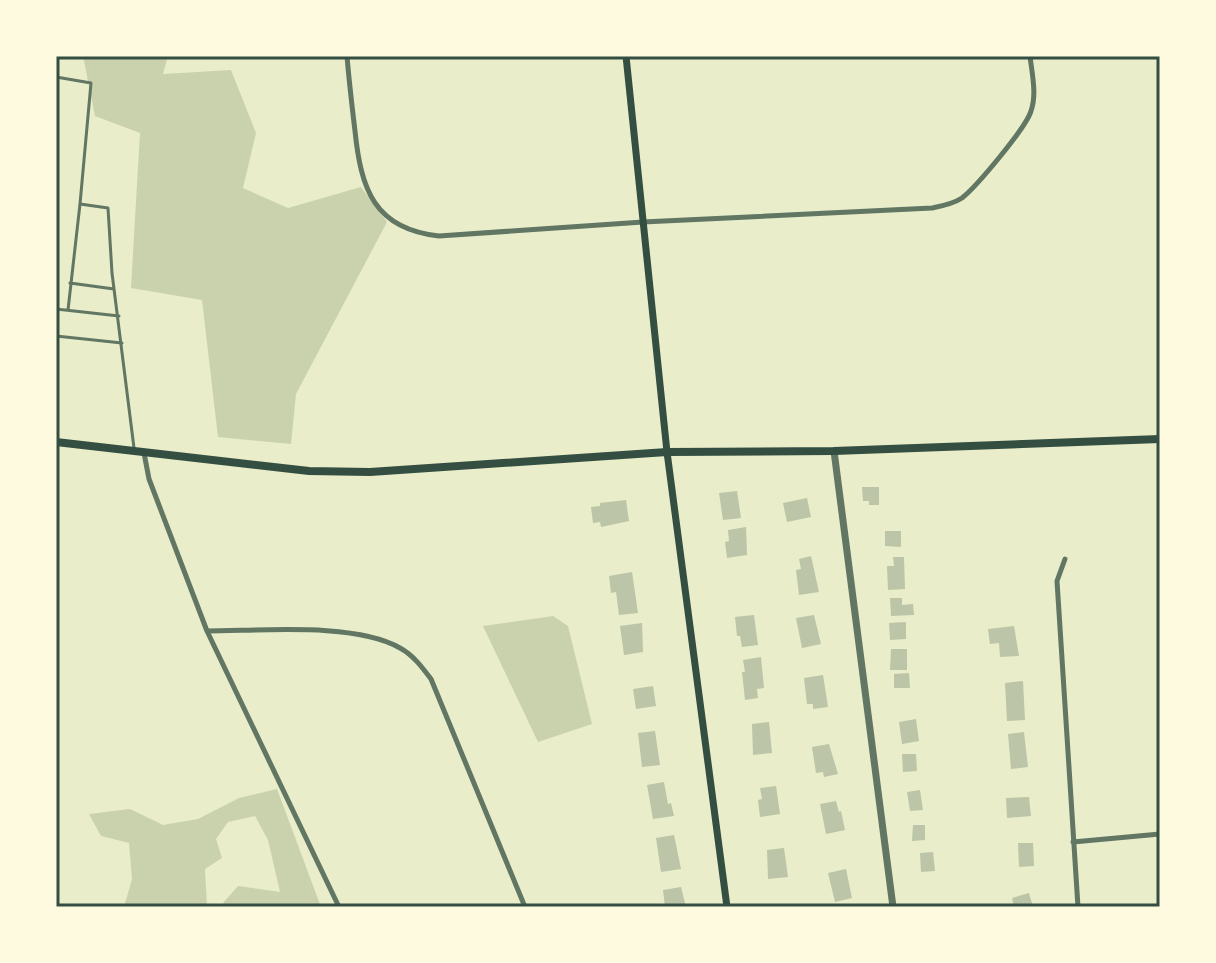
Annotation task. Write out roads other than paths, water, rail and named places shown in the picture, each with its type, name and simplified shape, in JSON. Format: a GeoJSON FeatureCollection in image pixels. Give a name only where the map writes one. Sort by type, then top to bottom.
{"type":"FeatureCollection","features":[{"type":"Feature","properties":{"kind":"main road"},"geometry":{"type":"LineString","coordinates":[[626,56],[667,452],[727,907]]}},
{"type":"Feature","properties":{"kind":"main road"},"geometry":{"type":"LineString","coordinates":[[56,442],[309,471],[370,472],[667,452],[834,451],[1160,439]]}},
{"type":"Feature","properties":{"kind":"street"},"geometry":{"type":"LineString","coordinates":[[347,56],[358,159],[364,185],[377,207],[402,228],[418,234],[439,236],[948,205],[962,198],[1024,127],[1033,109],[1030,56]]}},
{"type":"Feature","properties":{"kind":"street"},"geometry":{"type":"LineString","coordinates":[[139,451],[207,631],[339,907]]}},
{"type":"Feature","properties":{"kind":"street"},"geometry":{"type":"LineString","coordinates":[[834,451],[893,907]]}},
{"type":"Feature","properties":{"kind":"street"},"geometry":{"type":"LineString","coordinates":[[1065,559],[1057,581],[1078,907]]}},
{"type":"Feature","properties":{"kind":"street"},"geometry":{"type":"LineString","coordinates":[[207,631],[359,635],[391,643],[417,661],[431,679],[525,907]]}},
{"type":"Feature","properties":{"kind":"street"},"geometry":{"type":"LineString","coordinates":[[1073,842],[1160,834]]}},
{"type":"Feature","properties":{"kind":"lane"},"geometry":{"type":"LineString","coordinates":[[56,77],[91,83],[68,310]]}},
{"type":"Feature","properties":{"kind":"lane"},"geometry":{"type":"LineString","coordinates":[[80,204],[108,208],[115,290],[139,451]]}},
{"type":"Feature","properties":{"kind":"lane"},"geometry":{"type":"LineString","coordinates":[[70,283],[115,290]]}},
{"type":"Feature","properties":{"kind":"lane"},"geometry":{"type":"LineString","coordinates":[[56,309],[119,316]]}},
{"type":"Feature","properties":{"kind":"lane"},"geometry":{"type":"LineString","coordinates":[[56,336],[122,343]]}}]}
